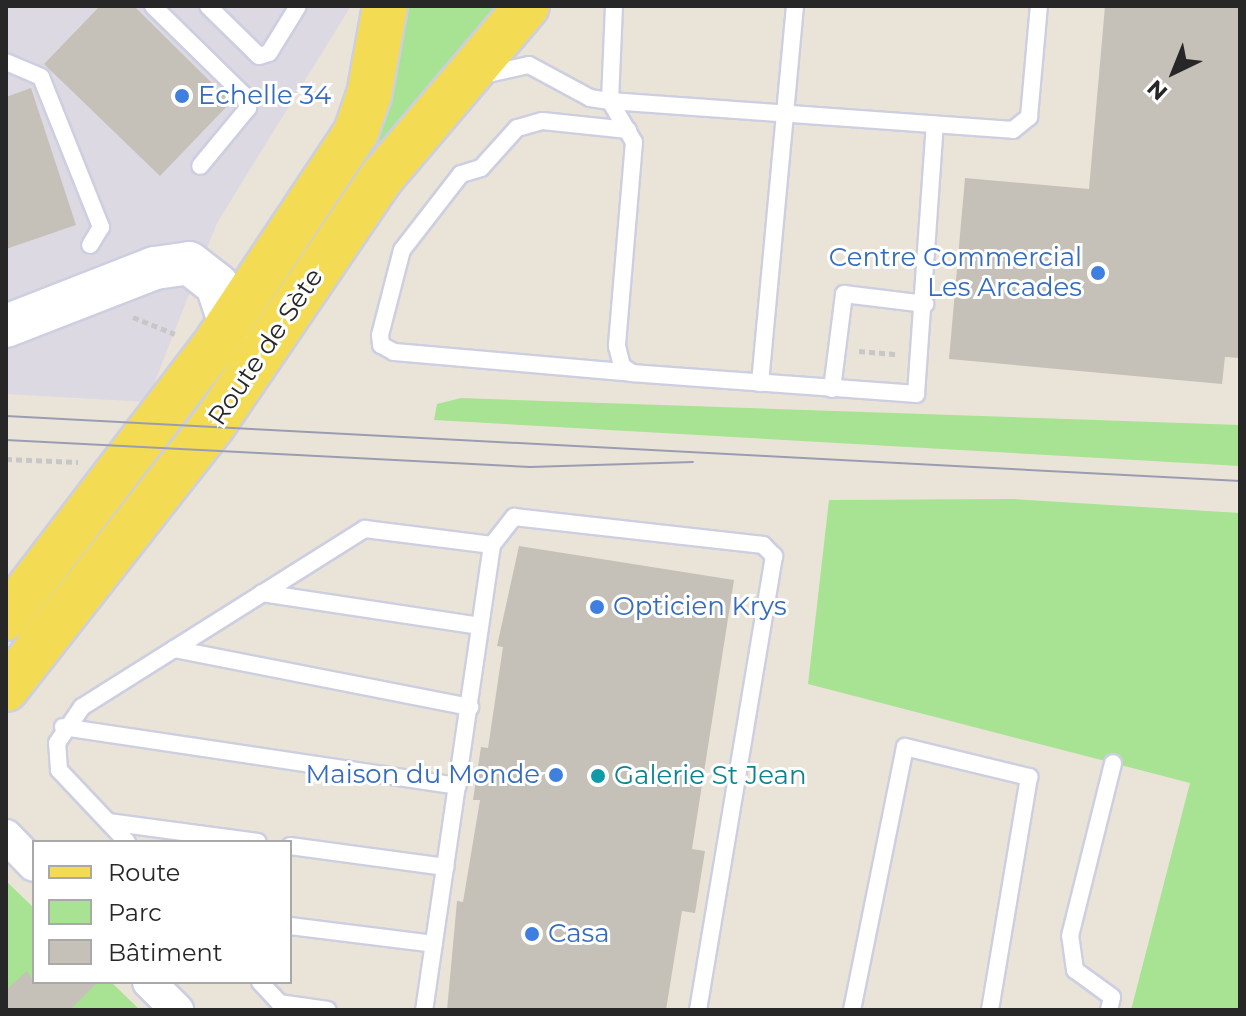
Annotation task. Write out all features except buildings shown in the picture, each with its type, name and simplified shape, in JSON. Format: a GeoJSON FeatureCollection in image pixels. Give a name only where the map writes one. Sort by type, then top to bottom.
{"type":"FeatureCollection","features":[{"type":"Feature","properties":{"kind":"main road","name":"Route de Sète"},"geometry":{"type":"LineString","coordinates":[[6,618],[230,324],[356,132],[369,95],[385,6]]}},
{"type":"Feature","properties":{"kind":"main road","name":"Route de Sète"},"geometry":{"type":"LineString","coordinates":[[6,689],[214,424],[382,177],[462,77],[527,6]]}},
{"type":"Feature","properties":{"kind":"street"},"geometry":{"type":"LineString","coordinates":[[6,326],[155,268],[189,263],[217,285],[230,324]]}},
{"type":"Feature","properties":{"kind":"street"},"geometry":{"type":"LineString","coordinates":[[6,836],[32,863]]}},
{"type":"Feature","properties":{"kind":"street"},"geometry":{"type":"LineString","coordinates":[[151,984],[177,1010]]}},
{"type":"Feature","properties":{"kind":"lane"},"geometry":{"type":"LineString","coordinates":[[153,6],[243,94],[248,108],[200,166]]}},
{"type":"Feature","properties":{"kind":"lane"},"geometry":{"type":"LineString","coordinates":[[208,6],[259,56],[269,53],[298,6]]}},
{"type":"Feature","properties":{"kind":"lane"},"geometry":{"type":"LineString","coordinates":[[614,6],[610,101],[634,142],[617,346],[622,366],[632,373]]}},
{"type":"Feature","properties":{"kind":"lane"},"geometry":{"type":"LineString","coordinates":[[760,383],[795,6]]}},
{"type":"Feature","properties":{"kind":"lane"},"geometry":{"type":"LineString","coordinates":[[462,77],[529,65],[590,98],[610,101],[1013,130],[1024,125],[1039,6]]}},
{"type":"Feature","properties":{"kind":"lane"},"geometry":{"type":"LineString","coordinates":[[6,62],[41,77],[101,227],[90,245]]}},
{"type":"Feature","properties":{"kind":"lane"},"geometry":{"type":"LineString","coordinates":[[628,130],[559,123],[517,128],[481,168],[461,174],[402,250],[381,345],[394,352],[916,394],[922,355],[935,125]]}},
{"type":"Feature","properties":{"kind":"lane"},"geometry":{"type":"LineString","coordinates":[[832,389],[844,294],[925,304]]}},
{"type":"Feature","properties":{"kind":"lane"},"geometry":{"type":"LineString","coordinates":[[424,1010],[492,545],[514,517],[763,545],[774,556],[698,1010]]}},
{"type":"Feature","properties":{"kind":"lane"},"geometry":{"type":"LineString","coordinates":[[125,840],[59,770],[55,753],[63,727],[82,707],[365,529],[492,545]]}},
{"type":"Feature","properties":{"kind":"lane"},"geometry":{"type":"LineString","coordinates":[[262,593],[479,626]]}},
{"type":"Feature","properties":{"kind":"lane"},"geometry":{"type":"LineString","coordinates":[[174,649],[470,707]]}},
{"type":"Feature","properties":{"kind":"lane"},"geometry":{"type":"LineString","coordinates":[[63,727],[458,786]]}},
{"type":"Feature","properties":{"kind":"lane"},"geometry":{"type":"LineString","coordinates":[[852,1010],[905,747],[1029,777],[990,1010]]}},
{"type":"Feature","properties":{"kind":"lane"},"geometry":{"type":"LineString","coordinates":[[1109,1010],[1112,997],[1075,970],[1070,936],[1113,763]]}},
{"type":"Feature","properties":{"kind":"lane"},"geometry":{"type":"LineString","coordinates":[[108,822],[243,840]]}},
{"type":"Feature","properties":{"kind":"lane"},"geometry":{"type":"LineString","coordinates":[[292,846],[446,867]]}},
{"type":"Feature","properties":{"kind":"lane"},"geometry":{"type":"LineString","coordinates":[[292,926],[434,944]]}},
{"type":"Feature","properties":{"kind":"lane"},"geometry":{"type":"LineString","coordinates":[[262,984],[283,1006],[328,1010]]}},
{"type":"Feature","properties":{"kind":"path"},"geometry":{"type":"LineString","coordinates":[[837,350],[922,355]]}},
{"type":"Feature","properties":{"kind":"path"},"geometry":{"type":"LineString","coordinates":[[6,459],[80,462],[72,475]]}},
{"type":"Feature","properties":{"kind":"shaded area"},"geometry":{"type":"Polygon","coordinates":[[[6,6],[351,6],[217,223],[147,402],[6,394],[6,6]]]}},
{"type":"Feature","properties":{"kind":"green space"},"geometry":{"type":"Polygon","coordinates":[[[408,6],[504,6],[434,79],[356,187],[345,178],[383,86],[408,6]]]}},
{"type":"Feature","properties":{"kind":"green space"},"geometry":{"type":"Polygon","coordinates":[[[461,398],[1240,425],[1240,466],[434,420],[437,404],[461,398]]]}},
{"type":"Feature","properties":{"kind":"green space"},"geometry":{"type":"Polygon","coordinates":[[[1012,499],[1240,513],[1240,1010],[1131,1010],[1190,783],[808,684],[829,500],[1012,499]]]}},
{"type":"Feature","properties":{"kind":"green space"},"geometry":{"type":"Polygon","coordinates":[[[6,881],[32,906],[32,984],[113,984],[140,1010],[6,1010],[6,881]]]}},
{"type":"Feature","properties":{"kind":"tram line"},"geometry":{"type":"LineString","coordinates":[[6,416],[1240,481]]}},
{"type":"Feature","properties":{"kind":"tram line"},"geometry":{"type":"LineString","coordinates":[[6,440],[530,467],[693,462]]}},
{"type":"Feature","properties":{"kind":"place","name":"Echelle 34"},"geometry":{"type":"Point","coordinates":[182,96]}},
{"type":"Feature","properties":{"kind":"place","name":"Centre Commercial Les Arcades"},"geometry":{"type":"Point","coordinates":[1098,273]}},
{"type":"Feature","properties":{"kind":"place","name":"Opticien Krys"},"geometry":{"type":"Point","coordinates":[597,607]}},
{"type":"Feature","properties":{"kind":"place","name":"Maison du Monde"},"geometry":{"type":"Point","coordinates":[556,775]}},
{"type":"Feature","properties":{"kind":"place","name":"Galerie St Jean"},"geometry":{"type":"Point","coordinates":[598,776]}},
{"type":"Feature","properties":{"kind":"place","name":"Casa"},"geometry":{"type":"Point","coordinates":[532,934]}}]}
